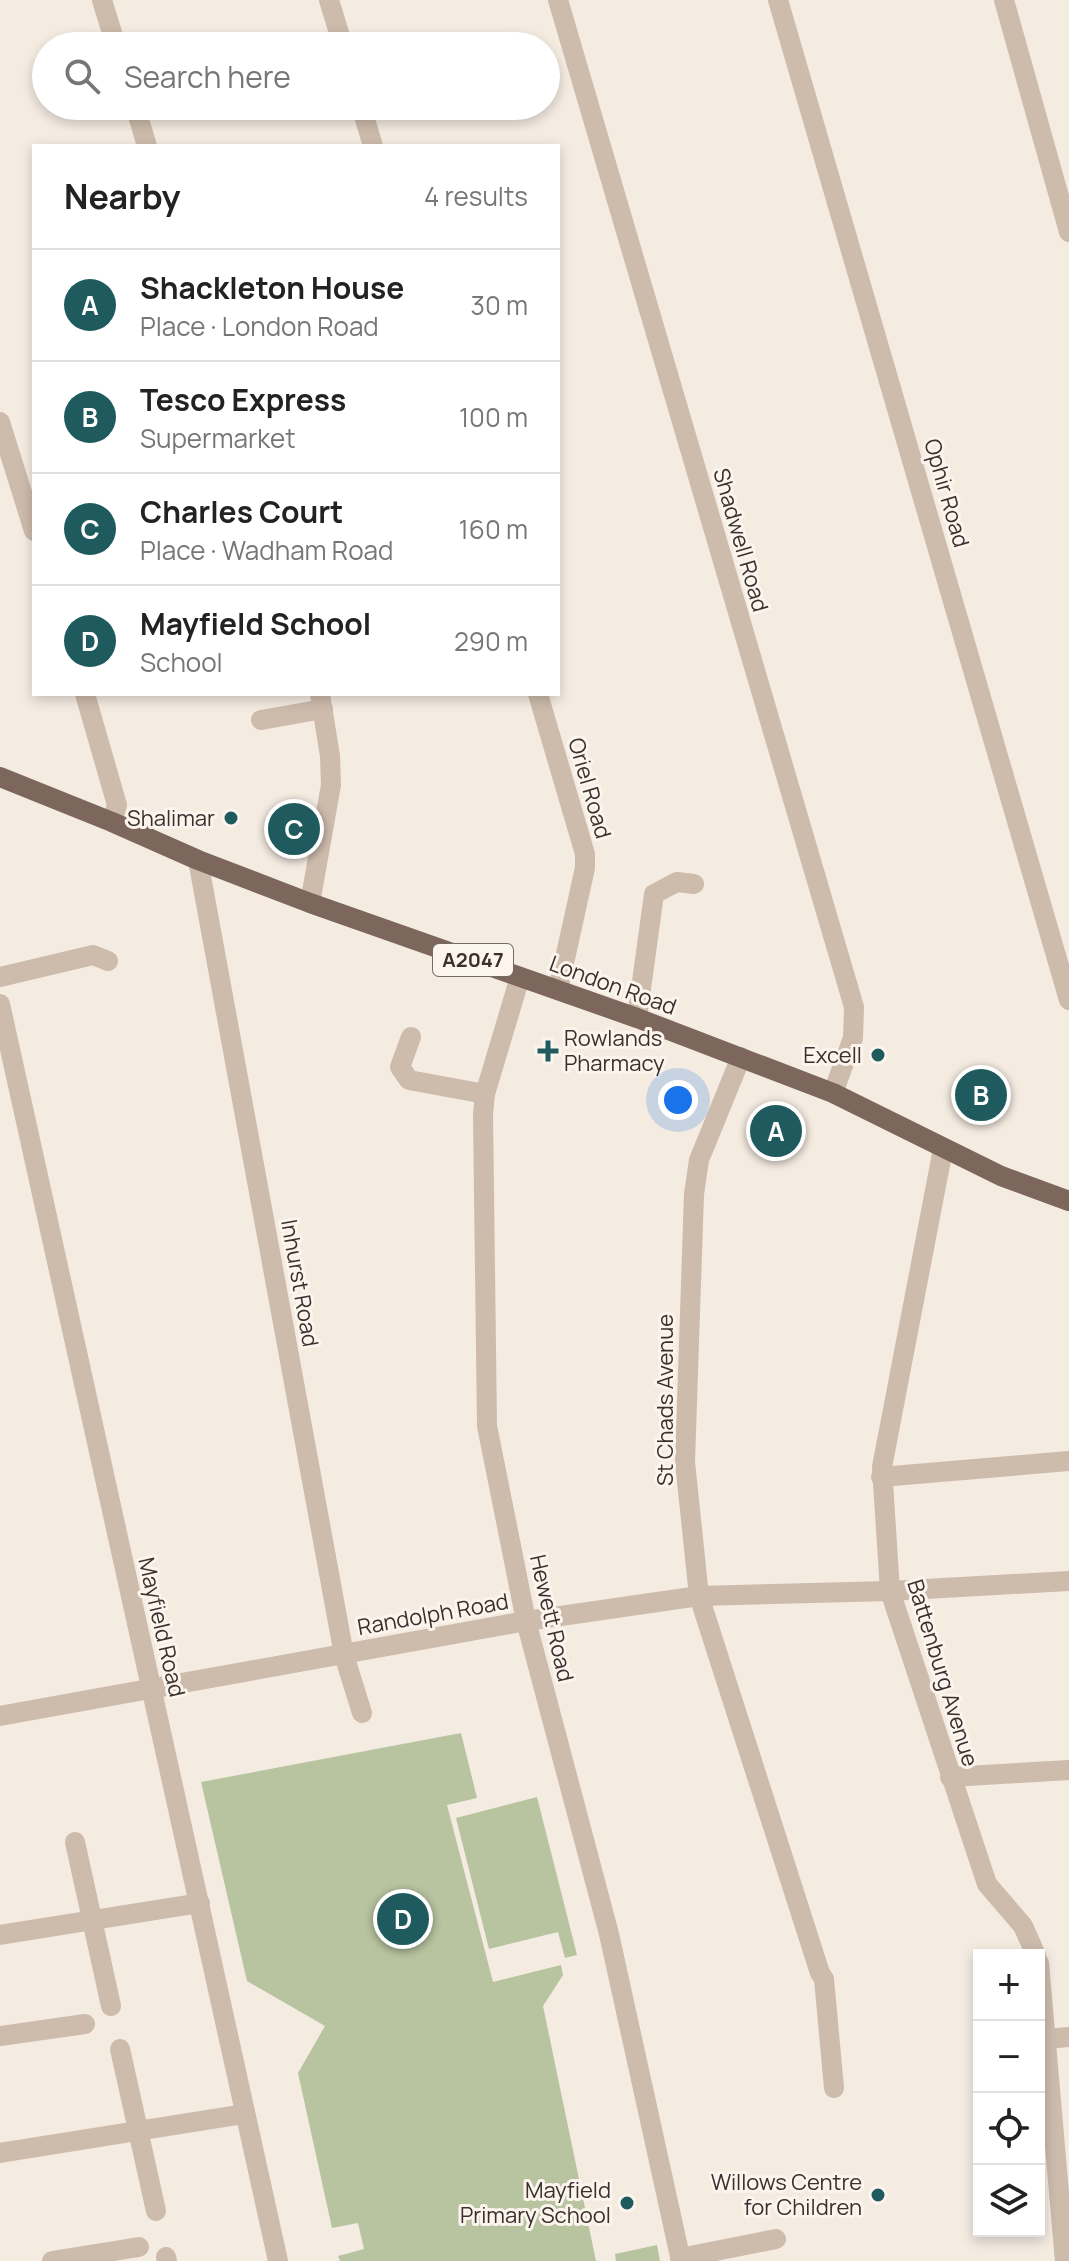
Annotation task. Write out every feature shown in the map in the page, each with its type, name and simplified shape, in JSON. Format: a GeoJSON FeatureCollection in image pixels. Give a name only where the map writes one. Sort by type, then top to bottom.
{"type":"FeatureCollection","features":[{"type":"Feature","properties":{"kind":"main road","name":"London Road"},"geometry":{"type":"LineString","coordinates":[[0,777],[310,903],[637,1018],[833,1093],[1001,1176],[1069,1201]]}},
{"type":"Feature","properties":{"kind":"street"},"geometry":{"type":"LineString","coordinates":[[102,0],[112,32]]}},
{"type":"Feature","properties":{"kind":"street"},"geometry":{"type":"LineString","coordinates":[[329,0],[339,32]]}},
{"type":"Feature","properties":{"kind":"street","name":"Shadwell Road"},"geometry":{"type":"LineString","coordinates":[[558,0],[854,1007],[853,1038],[833,1093]]}},
{"type":"Feature","properties":{"kind":"street","name":"Ophir Road"},"geometry":{"type":"LineString","coordinates":[[778,0],[1069,1000]]}},
{"type":"Feature","properties":{"kind":"street"},"geometry":{"type":"LineString","coordinates":[[1004,0],[1069,232]]}},
{"type":"Feature","properties":{"kind":"street"},"geometry":{"type":"LineString","coordinates":[[139,120],[146,144]]}},
{"type":"Feature","properties":{"kind":"street"},"geometry":{"type":"LineString","coordinates":[[365,120],[372,144]]}},
{"type":"Feature","properties":{"kind":"street"},"geometry":{"type":"LineString","coordinates":[[0,422],[32,525]]}},
{"type":"Feature","properties":{"kind":"street"},"geometry":{"type":"LineString","coordinates":[[86,696],[117,805],[112,822]]}},
{"type":"Feature","properties":{"kind":"street","name":"Oriel Road"},"geometry":{"type":"LineString","coordinates":[[539,696],[585,854],[585,868],[558,990]]}},
{"type":"Feature","properties":{"kind":"street"},"geometry":{"type":"LineString","coordinates":[[261,720],[321,702],[330,756],[331,785],[310,903]]}},
{"type":"Feature","properties":{"kind":"street","name":"Inhurst Road"},"geometry":{"type":"LineString","coordinates":[[198,860],[344,1655],[362,1713]]}},
{"type":"Feature","properties":{"kind":"street"},"geometry":{"type":"LineString","coordinates":[[637,1018],[654,894],[677,882],[694,884]]}},
{"type":"Feature","properties":{"kind":"street"},"geometry":{"type":"LineString","coordinates":[[0,977],[93,955],[108,961]]}},
{"type":"Feature","properties":{"kind":"street","name":"Hewett Road"},"geometry":{"type":"LineString","coordinates":[[520,977],[485,1094],[487,1426],[526,1621],[609,1934],[680,2260]]}},
{"type":"Feature","properties":{"kind":"street","name":"Mayfield Road"},"geometry":{"type":"LineString","coordinates":[[0,1004],[278,2261]]}},
{"type":"Feature","properties":{"kind":"street"},"geometry":{"type":"LineString","coordinates":[[411,1037],[400,1067],[409,1080],[485,1094]]}},
{"type":"Feature","properties":{"kind":"street","name":"St Chads Avenue"},"geometry":{"type":"LineString","coordinates":[[741,1057],[699,1160],[694,1194],[685,1462],[699,1596],[824,1979],[834,2088]]}},
{"type":"Feature","properties":{"kind":"street","name":"Battenburg Avenue"},"geometry":{"type":"LineString","coordinates":[[943,1149],[881,1477],[890,1591],[987,1884],[1023,1926],[1033,1949]]}},
{"type":"Feature","properties":{"kind":"street"},"geometry":{"type":"LineString","coordinates":[[881,1477],[1069,1461]]}},
{"type":"Feature","properties":{"kind":"street","name":"Randolph Road"},"geometry":{"type":"LineString","coordinates":[[0,1716],[526,1621],[699,1596],[890,1591],[1069,1581]]}},
{"type":"Feature","properties":{"kind":"street"},"geometry":{"type":"LineString","coordinates":[[950,1777],[1069,1770]]}},
{"type":"Feature","properties":{"kind":"street"},"geometry":{"type":"LineString","coordinates":[[75,1842],[111,2006]]}},
{"type":"Feature","properties":{"kind":"street"},"geometry":{"type":"LineString","coordinates":[[0,1935],[200,1903]]}},
{"type":"Feature","properties":{"kind":"street"},"geometry":{"type":"LineString","coordinates":[[1045,2020],[1064,2185],[1065,2261]]}},
{"type":"Feature","properties":{"kind":"street"},"geometry":{"type":"LineString","coordinates":[[0,2036],[85,2024]]}},
{"type":"Feature","properties":{"kind":"street"},"geometry":{"type":"LineString","coordinates":[[1047,2039],[1069,2037]]}},
{"type":"Feature","properties":{"kind":"street"},"geometry":{"type":"LineString","coordinates":[[120,2049],[156,2211]]}},
{"type":"Feature","properties":{"kind":"street"},"geometry":{"type":"LineString","coordinates":[[0,2153],[244,2114]]}},
{"type":"Feature","properties":{"kind":"street"},"geometry":{"type":"LineString","coordinates":[[680,2260],[776,2239]]}},
{"type":"Feature","properties":{"kind":"street"},"geometry":{"type":"LineString","coordinates":[[51,2261],[139,2247]]}},
{"type":"Feature","properties":{"kind":"green space"},"geometry":{"type":"Polygon","coordinates":[[[461,1733],[477,1798],[447,1805],[493,1982],[561,1965],[563,1975],[543,2006],[596,2261],[340,2261],[338,2256],[364,2249],[358,2223],[332,2228],[298,2073],[325,2026],[247,1981],[201,1782],[461,1733]]]}},
{"type":"Feature","properties":{"kind":"green space"},"geometry":{"type":"Polygon","coordinates":[[[537,1797],[577,1955],[565,1958],[558,1932],[489,1949],[456,1818],[537,1797]]]}},
{"type":"Feature","properties":{"kind":"green space"},"geometry":{"type":"Polygon","coordinates":[[[657,2245],[660,2261],[616,2261],[615,2254],[657,2245]]]}},
{"type":"Feature","properties":{"kind":"place","name":"Shalimar"},"geometry":{"type":"Point","coordinates":[231,818]}},
{"type":"Feature","properties":{"kind":"place","name":"Charles Court"},"geometry":{"type":"Point","coordinates":[294,829]}},
{"type":"Feature","properties":{"kind":"place","name":"Rowlands Pharmacy"},"geometry":{"type":"Point","coordinates":[548,1051]}},
{"type":"Feature","properties":{"kind":"place","name":"Excell"},"geometry":{"type":"Point","coordinates":[878,1055]}},
{"type":"Feature","properties":{"kind":"place","name":"Tesco Express"},"geometry":{"type":"Point","coordinates":[981,1095]}},
{"type":"Feature","properties":{"kind":"place","name":"Shackleton House"},"geometry":{"type":"Point","coordinates":[776,1131]}},
{"type":"Feature","properties":{"kind":"place","name":"Mayfield School"},"geometry":{"type":"Point","coordinates":[403,1919]}},
{"type":"Feature","properties":{"kind":"place","name":"Willows Centre for Children"},"geometry":{"type":"Point","coordinates":[878,2195]}},
{"type":"Feature","properties":{"kind":"place","name":"Mayfield Primary School"},"geometry":{"type":"Point","coordinates":[627,2203]}}]}
